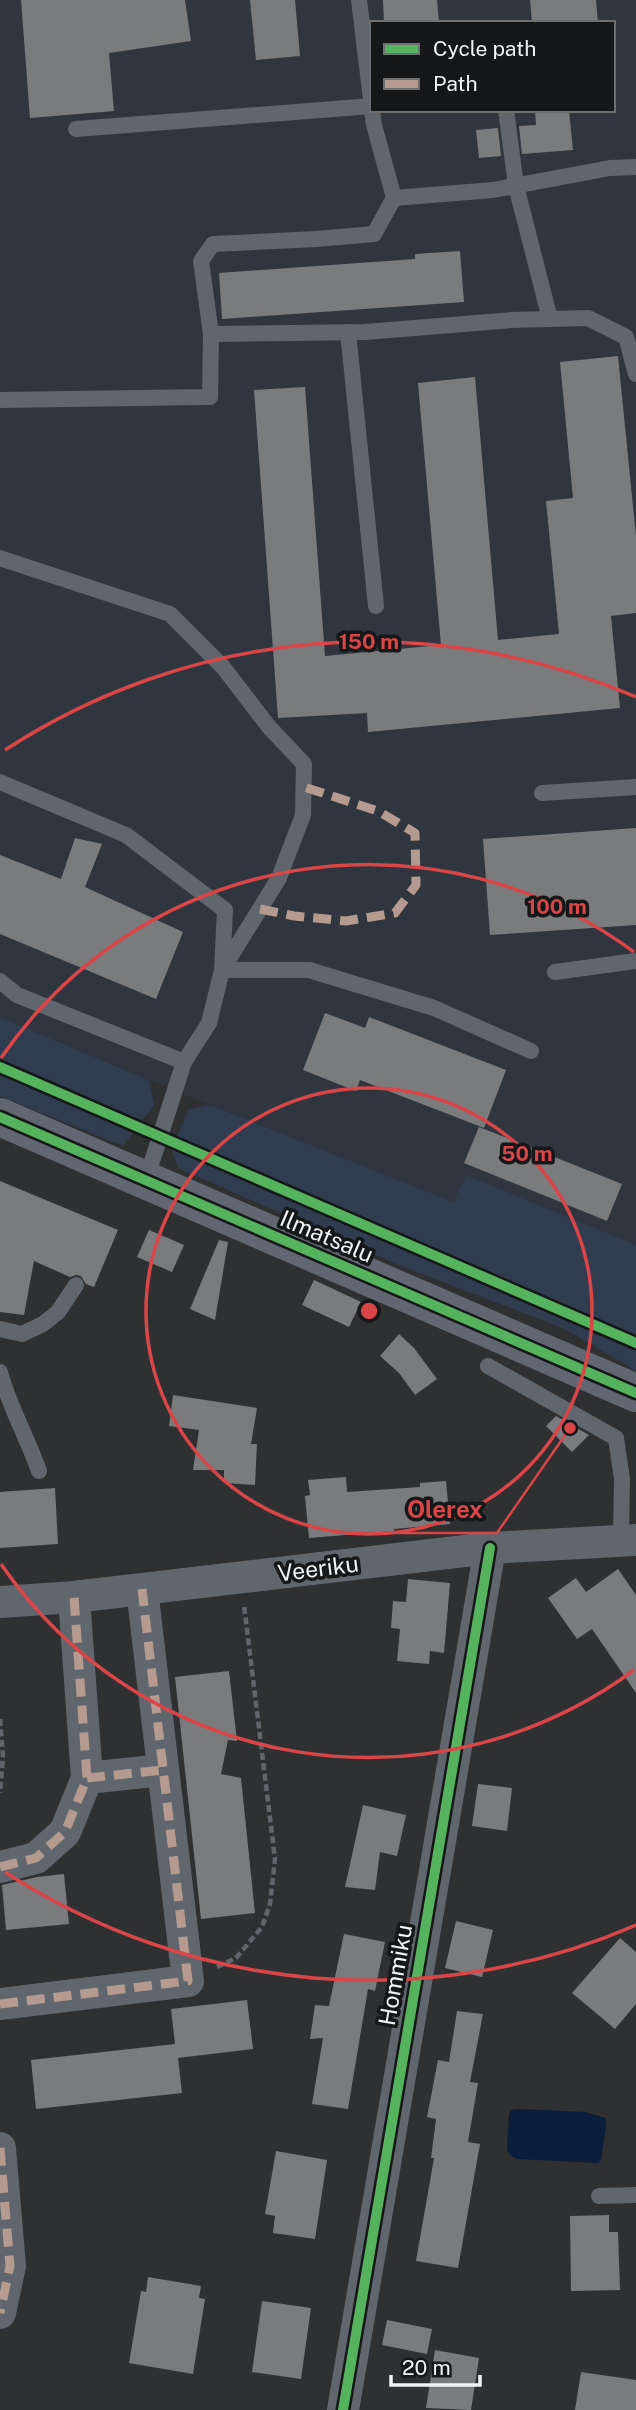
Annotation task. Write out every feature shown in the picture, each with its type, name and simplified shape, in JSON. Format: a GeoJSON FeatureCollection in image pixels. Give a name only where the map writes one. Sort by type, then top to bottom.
{"type":"FeatureCollection","features":[{"type":"Feature","properties":{"kind":"street","name":"Ilmatsalu"},"geometry":{"type":"LineString","coordinates":[[0,1117],[636,1393]]}},
{"type":"Feature","properties":{"kind":"street","name":"Veeriku"},"geometry":{"type":"LineString","coordinates":[[0,1602],[74,1597],[490,1548],[629,1540]]}},
{"type":"Feature","properties":{"kind":"street","name":"Hommiku"},"geometry":{"type":"LineString","coordinates":[[343,2410],[490,1548]]}},
{"type":"Feature","properties":{"kind":"street"},"geometry":{"type":"LineString","coordinates":[[0,2004],[188,1981],[142,1589]]}},
{"type":"Feature","properties":{"kind":"street"},"geometry":{"type":"LineString","coordinates":[[0,1867],[36,1857],[65,1832],[87,1778],[74,1597]]}},
{"type":"Feature","properties":{"kind":"street"},"geometry":{"type":"LineString","coordinates":[[87,1778],[163,1770]]}},
{"type":"Feature","properties":{"kind":"street"},"geometry":{"type":"LineString","coordinates":[[0,2148],[10,2266],[0,2313]]}},
{"type":"Feature","properties":{"kind":"lane"},"geometry":{"type":"LineString","coordinates":[[359,0],[370,91]]}},
{"type":"Feature","properties":{"kind":"lane"},"geometry":{"type":"LineString","coordinates":[[76,129],[370,108]]}},
{"type":"Feature","properties":{"kind":"lane"},"geometry":{"type":"LineString","coordinates":[[0,400],[209,397],[211,334],[201,261],[213,244],[374,234],[394,198],[373,112]]}},
{"type":"Feature","properties":{"kind":"lane"},"geometry":{"type":"LineString","coordinates":[[506,112],[516,186],[550,319]]}},
{"type":"Feature","properties":{"kind":"lane"},"geometry":{"type":"LineString","coordinates":[[394,198],[493,190],[610,168],[636,167]]}},
{"type":"Feature","properties":{"kind":"lane"},"geometry":{"type":"LineString","coordinates":[[211,334],[348,332],[588,318],[626,337],[636,374]]}},
{"type":"Feature","properties":{"kind":"lane"},"geometry":{"type":"LineString","coordinates":[[348,332],[376,606]]}},
{"type":"Feature","properties":{"kind":"lane"},"geometry":{"type":"LineString","coordinates":[[0,558],[170,614],[223,667],[269,727],[304,764],[303,815],[279,878],[222,970]]}},
{"type":"Feature","properties":{"kind":"lane"},"geometry":{"type":"LineString","coordinates":[[0,782],[126,835],[225,910],[222,970],[209,1023],[184,1062],[146,1180]]}},
{"type":"Feature","properties":{"kind":"lane"},"geometry":{"type":"LineString","coordinates":[[542,793],[636,787]]}},
{"type":"Feature","properties":{"kind":"lane"},"geometry":{"type":"LineString","coordinates":[[555,972],[636,961]]}},
{"type":"Feature","properties":{"kind":"lane"},"geometry":{"type":"LineString","coordinates":[[222,970],[309,970],[434,1008],[531,1051]]}},
{"type":"Feature","properties":{"kind":"lane"},"geometry":{"type":"LineString","coordinates":[[0,981],[18,995],[184,1062]]}},
{"type":"Feature","properties":{"kind":"lane"},"geometry":{"type":"LineString","coordinates":[[0,1329],[22,1334],[43,1324],[58,1312],[76,1285]]}},
{"type":"Feature","properties":{"kind":"lane"},"geometry":{"type":"LineString","coordinates":[[488,1366],[616,1438],[629,1540]]}},
{"type":"Feature","properties":{"kind":"lane"},"geometry":{"type":"LineString","coordinates":[[0,1372],[6,1393],[27,1436],[39,1471]]}},
{"type":"Feature","properties":{"kind":"lane"},"geometry":{"type":"LineString","coordinates":[[599,2196],[636,2196]]}},
{"type":"Feature","properties":{"kind":"path"},"geometry":{"type":"LineString","coordinates":[[188,1981],[236,1958],[262,1927],[270,1904],[275,1859],[241,1577]]}},
{"type":"Feature","properties":{"kind":"path"},"geometry":{"type":"LineString","coordinates":[[0,1718],[3,1756],[0,1793]]}},
{"type":"Feature","properties":{"kind":"shaded area"},"geometry":{"type":"Polygon","coordinates":[[[0,0],[636,0],[636,1245],[466,1175],[453,1202],[0,1017],[0,0]]]}},
{"type":"Feature","properties":{"kind":"shaded area"},"geometry":{"type":"Polygon","coordinates":[[[0,1017],[149,1080],[154,1105],[123,1146],[0,1096],[0,1017]]]}},
{"type":"Feature","properties":{"kind":"shaded area"},"geometry":{"type":"Polygon","coordinates":[[[210,1105],[453,1202],[466,1175],[636,1245],[636,1371],[565,1329],[396,1264],[178,1168],[171,1149],[189,1109],[210,1105]]]}},
{"type":"Feature","properties":{"kind":"shaded area"},"geometry":{"type":"Polygon","coordinates":[[[511,2110],[586,2112],[605,2118],[601,2160],[598,2163],[517,2159],[511,2156],[507,2150],[509,2115],[511,2110]]]}},
{"type":"Feature","properties":{"kind":"building"},"geometry":{"type":"Polygon","coordinates":[[[21,0],[185,0],[191,41],[109,53],[114,111],[30,118],[21,0]]]}},
{"type":"Feature","properties":{"kind":"building"},"geometry":{"type":"Polygon","coordinates":[[[250,0],[295,0],[300,56],[256,60],[250,0]]]}},
{"type":"Feature","properties":{"kind":"building"},"geometry":{"type":"Polygon","coordinates":[[[383,0],[437,0],[439,21],[384,21],[383,0]]]}},
{"type":"Feature","properties":{"kind":"building"},"geometry":{"type":"Polygon","coordinates":[[[530,0],[596,0],[598,21],[532,21],[530,0]]]}},
{"type":"Feature","properties":{"kind":"building"},"geometry":{"type":"Polygon","coordinates":[[[535,112],[569,112],[573,150],[522,154],[519,126],[536,125],[535,112]]]}},
{"type":"Feature","properties":{"kind":"building"},"geometry":{"type":"Polygon","coordinates":[[[498,128],[501,156],[479,158],[476,130],[498,128]]]}},
{"type":"Feature","properties":{"kind":"building"},"geometry":{"type":"Polygon","coordinates":[[[460,251],[464,302],[222,319],[219,273],[415,259],[415,254],[460,251]]]}},
{"type":"Feature","properties":{"kind":"building"},"geometry":{"type":"Polygon","coordinates":[[[618,356],[636,536],[636,613],[611,616],[620,708],[368,732],[367,713],[278,718],[254,390],[305,387],[325,656],[441,645],[418,383],[475,377],[498,640],[559,634],[546,501],[573,498],[560,362],[618,356]]]}},
{"type":"Feature","properties":{"kind":"building"},"geometry":{"type":"Polygon","coordinates":[[[636,828],[636,925],[490,935],[483,839],[636,828]]]}},
{"type":"Feature","properties":{"kind":"building"},"geometry":{"type":"Polygon","coordinates":[[[75,838],[102,844],[85,887],[183,932],[156,999],[0,934],[0,855],[61,879],[75,838]]]}},
{"type":"Feature","properties":{"kind":"building"},"geometry":{"type":"Polygon","coordinates":[[[325,1013],[365,1028],[369,1017],[506,1070],[484,1128],[360,1080],[356,1091],[303,1070],[325,1013]]]}},
{"type":"Feature","properties":{"kind":"building"},"geometry":{"type":"Polygon","coordinates":[[[479,1127],[622,1184],[607,1221],[464,1163],[479,1127]]]}},
{"type":"Feature","properties":{"kind":"building"},"geometry":{"type":"Polygon","coordinates":[[[0,1181],[118,1230],[94,1287],[86,1284],[81,1276],[70,1277],[34,1261],[24,1315],[0,1312],[0,1181]]]}},
{"type":"Feature","properties":{"kind":"building"},"geometry":{"type":"Polygon","coordinates":[[[149,1230],[184,1245],[172,1272],[137,1257],[149,1230]]]}},
{"type":"Feature","properties":{"kind":"building"},"geometry":{"type":"Polygon","coordinates":[[[219,1240],[228,1242],[215,1320],[190,1309],[219,1240]]]}},
{"type":"Feature","properties":{"kind":"building"},"geometry":{"type":"Polygon","coordinates":[[[314,1280],[361,1302],[349,1327],[302,1305],[314,1280]]]}},
{"type":"Feature","properties":{"kind":"building"},"geometry":{"type":"Polygon","coordinates":[[[399,1334],[414,1348],[437,1379],[415,1395],[399,1373],[380,1356],[399,1334]]]}},
{"type":"Feature","properties":{"kind":"building"},"geometry":{"type":"Polygon","coordinates":[[[173,1395],[257,1408],[251,1444],[257,1444],[255,1485],[224,1483],[224,1470],[193,1470],[199,1430],[169,1426],[173,1395]]]}},
{"type":"Feature","properties":{"kind":"building"},"geometry":{"type":"Polygon","coordinates":[[[556,1416],[589,1435],[572,1452],[546,1426],[556,1416]]]}},
{"type":"Feature","properties":{"kind":"building"},"geometry":{"type":"Polygon","coordinates":[[[346,1477],[347,1492],[420,1487],[420,1483],[446,1481],[450,1524],[309,1538],[305,1496],[310,1495],[308,1480],[346,1477]]]}},
{"type":"Feature","properties":{"kind":"building"},"geometry":{"type":"Polygon","coordinates":[[[55,1488],[58,1544],[0,1548],[0,1492],[55,1488]]]}},
{"type":"Feature","properties":{"kind":"building"},"geometry":{"type":"Polygon","coordinates":[[[618,1569],[636,1595],[636,1693],[592,1629],[577,1639],[548,1598],[576,1578],[586,1592],[618,1569]]]}},
{"type":"Feature","properties":{"kind":"building"},"geometry":{"type":"Polygon","coordinates":[[[408,1579],[450,1583],[444,1653],[430,1651],[429,1664],[397,1661],[400,1629],[391,1628],[393,1601],[406,1602],[408,1579]]]}},
{"type":"Feature","properties":{"kind":"building"},"geometry":{"type":"Polygon","coordinates":[[[229,1671],[237,1741],[228,1740],[221,1774],[241,1778],[255,1913],[201,1919],[175,1677],[229,1671]]]}},
{"type":"Feature","properties":{"kind":"building"},"geometry":{"type":"Polygon","coordinates":[[[478,1784],[512,1788],[507,1831],[472,1826],[478,1784]]]}},
{"type":"Feature","properties":{"kind":"building"},"geometry":{"type":"Polygon","coordinates":[[[363,1805],[406,1815],[397,1856],[380,1852],[375,1890],[345,1887],[363,1805]]]}},
{"type":"Feature","properties":{"kind":"building"},"geometry":{"type":"Polygon","coordinates":[[[64,1874],[69,1924],[6,1930],[2,1885],[64,1874]]]}},
{"type":"Feature","properties":{"kind":"building"},"geometry":{"type":"Polygon","coordinates":[[[456,1921],[493,1930],[482,1977],[445,1968],[456,1921]]]}},
{"type":"Feature","properties":{"kind":"building"},"geometry":{"type":"Polygon","coordinates":[[[344,1934],[385,1942],[375,1991],[368,1989],[348,2109],[312,2104],[323,2038],[310,2039],[315,2005],[329,2006],[344,1934]]]}},
{"type":"Feature","properties":{"kind":"building"},"geometry":{"type":"Polygon","coordinates":[[[620,1938],[636,1952],[636,2004],[615,2029],[572,1993],[620,1938]]]}},
{"type":"Feature","properties":{"kind":"building"},"geometry":{"type":"Polygon","coordinates":[[[247,2000],[253,2049],[178,2058],[182,2093],[36,2109],[31,2060],[175,2044],[171,2009],[247,2000]]]}},
{"type":"Feature","properties":{"kind":"building"},"geometry":{"type":"Polygon","coordinates":[[[457,2011],[483,2014],[470,2082],[478,2083],[468,2142],[480,2144],[458,2268],[416,2261],[434,2158],[431,2158],[436,2119],[427,2117],[438,2060],[449,2062],[457,2011]]]}},
{"type":"Feature","properties":{"kind":"building"},"geometry":{"type":"Polygon","coordinates":[[[276,2151],[327,2160],[315,2239],[273,2233],[275,2216],[265,2214],[276,2151]]]}},
{"type":"Feature","properties":{"kind":"building"},"geometry":{"type":"Polygon","coordinates":[[[609,2215],[609,2232],[618,2232],[620,2290],[571,2291],[570,2216],[609,2215]]]}},
{"type":"Feature","properties":{"kind":"building"},"geometry":{"type":"Polygon","coordinates":[[[148,2277],[201,2286],[199,2298],[205,2299],[193,2374],[129,2363],[141,2291],[146,2292],[148,2277]]]}},
{"type":"Feature","properties":{"kind":"building"},"geometry":{"type":"Polygon","coordinates":[[[262,2301],[311,2308],[301,2379],[252,2372],[262,2301]]]}},
{"type":"Feature","properties":{"kind":"building"},"geometry":{"type":"Polygon","coordinates":[[[387,2320],[432,2329],[427,2354],[382,2345],[387,2320]]]}},
{"type":"Feature","properties":{"kind":"building"},"geometry":{"type":"Polygon","coordinates":[[[435,2350],[479,2358],[471,2410],[426,2408],[435,2350]]]}},
{"type":"Feature","properties":{"kind":"building"},"geometry":{"type":"Polygon","coordinates":[[[581,2372],[636,2380],[636,2410],[575,2410],[581,2372]]]}},
{"type":"Feature","properties":{"kind":"marked path"},"geometry":{"type":"LineString","coordinates":[[260,909],[294,916],[346,921],[395,913],[416,885],[415,833],[378,811],[304,787]]}},
{"type":"Feature","properties":{"kind":"marked path"},"geometry":{"type":"LineString","coordinates":[[0,2004],[188,1981],[142,1589]]}},
{"type":"Feature","properties":{"kind":"marked path"},"geometry":{"type":"LineString","coordinates":[[0,1867],[36,1858],[65,1832],[87,1778],[74,1597]]}},
{"type":"Feature","properties":{"kind":"marked path"},"geometry":{"type":"LineString","coordinates":[[87,1778],[163,1770]]}},
{"type":"Feature","properties":{"kind":"marked path"},"geometry":{"type":"LineString","coordinates":[[0,2148],[10,2266],[0,2313]]}},
{"type":"Feature","properties":{"kind":"cycle path"},"geometry":{"type":"LineString","coordinates":[[0,1067],[636,1343]]}},
{"type":"Feature","properties":{"kind":"cycle path"},"geometry":{"type":"LineString","coordinates":[[0,1117],[636,1393]]}},
{"type":"Feature","properties":{"kind":"cycle path"},"geometry":{"type":"LineString","coordinates":[[343,2410],[490,1548]]}},
{"type":"Feature","properties":{"kind":"place","name":"Olerex"},"geometry":{"type":"Point","coordinates":[570,1428]}}]}
